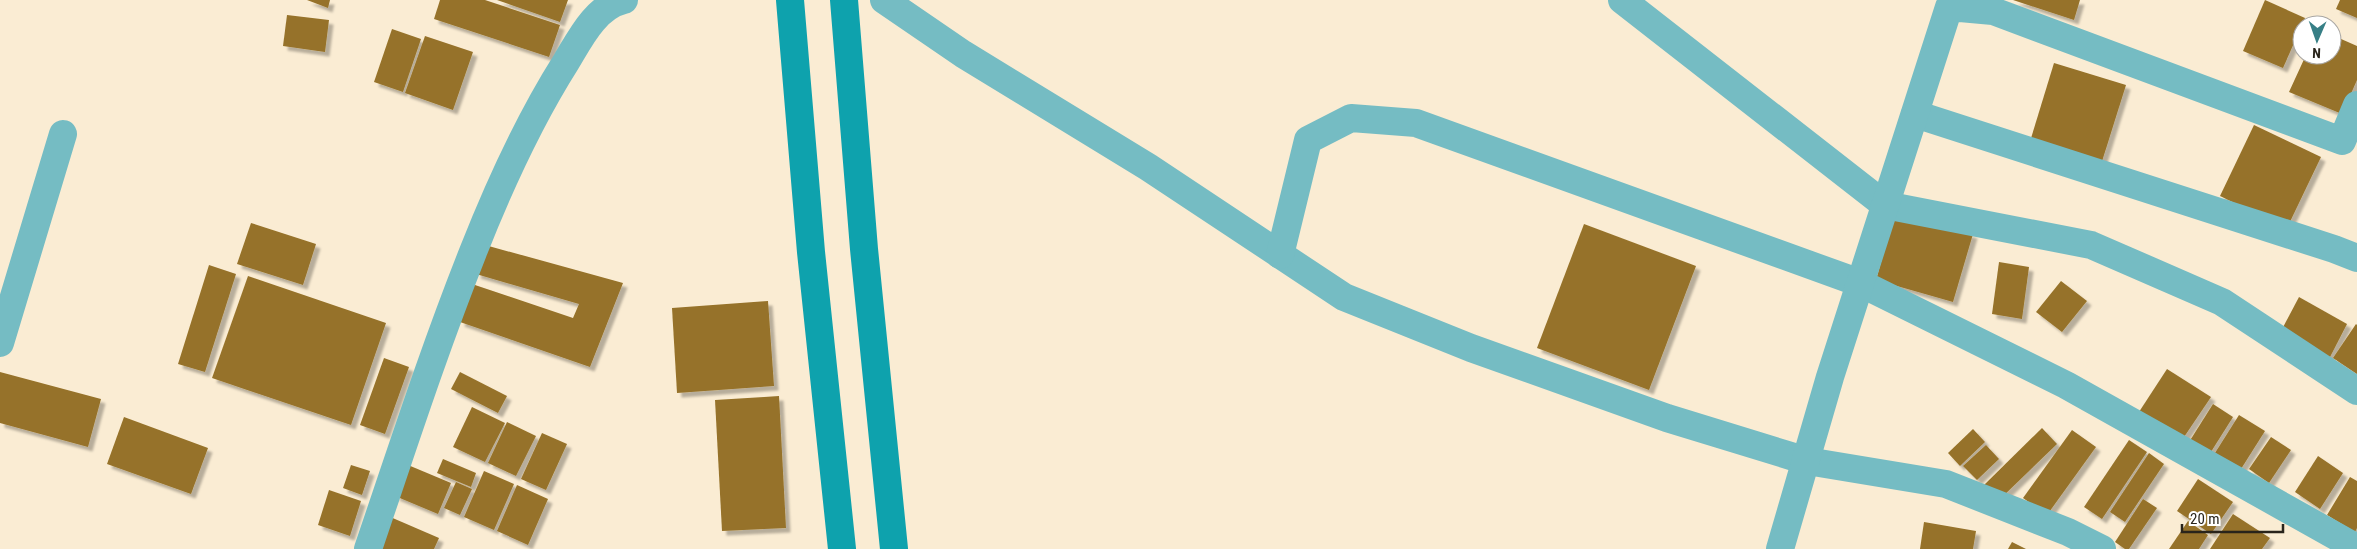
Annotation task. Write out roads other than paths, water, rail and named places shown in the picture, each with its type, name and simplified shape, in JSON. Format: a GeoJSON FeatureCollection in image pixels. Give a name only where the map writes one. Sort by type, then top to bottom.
{"type":"FeatureCollection","features":[{"type":"Feature","properties":{"kind":"main road"},"geometry":{"type":"LineString","coordinates":[[790,0],[811,252],[842,549]]}},
{"type":"Feature","properties":{"kind":"main road"},"geometry":{"type":"LineString","coordinates":[[844,0],[864,249],[894,549]]}},
{"type":"Feature","properties":{"kind":"street"},"geometry":{"type":"LineString","coordinates":[[368,549],[440,336],[505,173],[549,88],[592,21],[618,1],[624,0]]}},
{"type":"Feature","properties":{"kind":"street"},"geometry":{"type":"LineString","coordinates":[[884,0],[963,54],[1148,167],[1344,297],[1471,348],[1667,418],[1807,461],[1946,484],[2068,532],[2102,549]]}},
{"type":"Feature","properties":{"kind":"street"},"geometry":{"type":"LineString","coordinates":[[1622,0],[1885,205],[2091,245],[2222,302],[2357,391]]}},
{"type":"Feature","properties":{"kind":"street"},"geometry":{"type":"LineString","coordinates":[[1780,549],[1830,377],[1950,4],[1993,11],[2350,143],[2357,105]]}},
{"type":"Feature","properties":{"kind":"street"},"geometry":{"type":"LineString","coordinates":[[1915,114],[2357,258]]}},
{"type":"Feature","properties":{"kind":"street"},"geometry":{"type":"LineString","coordinates":[[1280,254],[1308,140],[1350,118],[1416,123],[1860,283],[2066,386],[2357,548]]}},
{"type":"Feature","properties":{"kind":"street"},"geometry":{"type":"LineString","coordinates":[[0,343],[63,134]]}}]}
